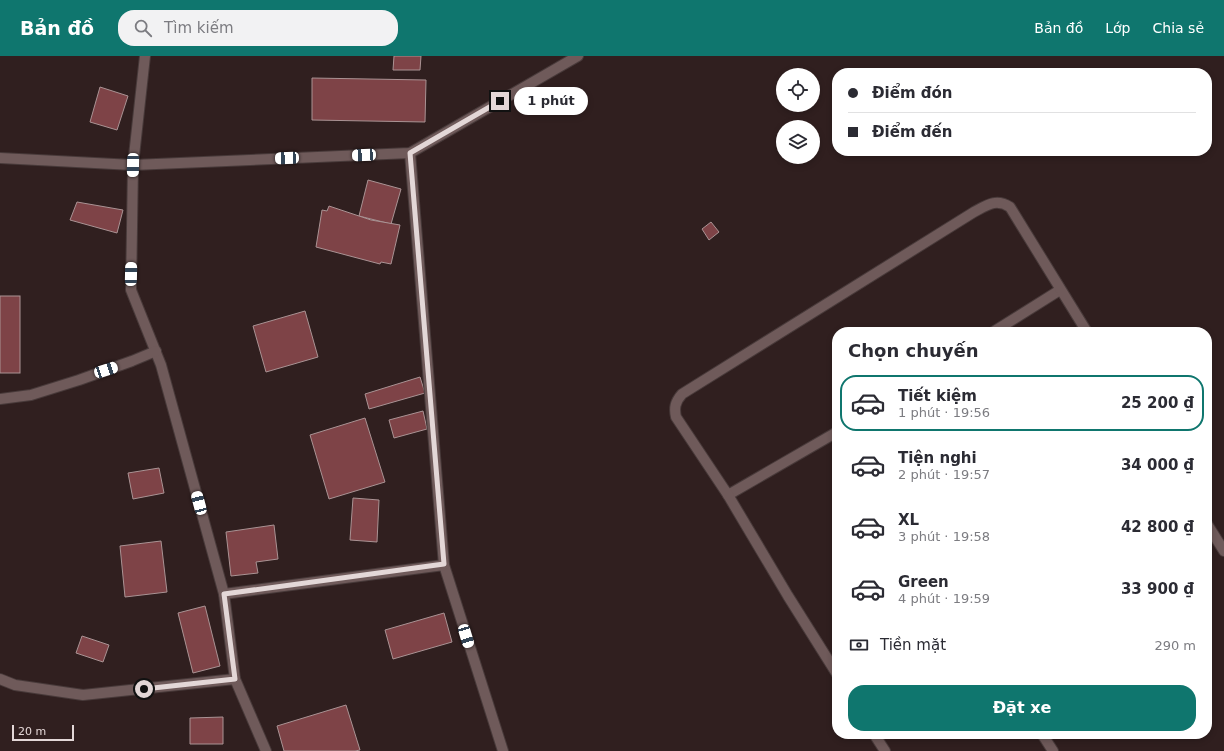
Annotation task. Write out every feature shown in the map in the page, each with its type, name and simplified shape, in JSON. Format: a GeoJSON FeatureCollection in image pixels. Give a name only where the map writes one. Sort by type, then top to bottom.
{"type":"FeatureCollection","features":[{"type":"Feature","properties":{"kind":"street"},"geometry":{"type":"LineString","coordinates":[[145,56],[133,165],[131,290],[161,365],[224,594],[235,679],[266,751]]}},
{"type":"Feature","properties":{"kind":"street"},"geometry":{"type":"LineString","coordinates":[[0,158],[133,165],[410,153],[578,56]]}},
{"type":"Feature","properties":{"kind":"street"},"geometry":{"type":"LineString","coordinates":[[410,153],[444,564],[503,751]]}},
{"type":"Feature","properties":{"kind":"street"},"geometry":{"type":"LineString","coordinates":[[832,666],[788,596],[728,495],[676,418],[675,410],[678,399],[682,394],[974,212],[990,203],[995,202],[1000,202],[1010,207],[1032,241],[1060,290],[1085,327]]}},
{"type":"Feature","properties":{"kind":"street"},"geometry":{"type":"LineString","coordinates":[[1001,327],[1060,290]]}},
{"type":"Feature","properties":{"kind":"street"},"geometry":{"type":"LineString","coordinates":[[0,400],[31,395],[79,380],[156,351]]}},
{"type":"Feature","properties":{"kind":"street"},"geometry":{"type":"LineString","coordinates":[[728,495],[832,435]]}},
{"type":"Feature","properties":{"kind":"street"},"geometry":{"type":"LineString","coordinates":[[1212,532],[1224,551]]}},
{"type":"Feature","properties":{"kind":"street"},"geometry":{"type":"LineString","coordinates":[[224,594],[444,564]]}},
{"type":"Feature","properties":{"kind":"street"},"geometry":{"type":"LineString","coordinates":[[0,679],[15,685],[83,695],[235,679]]}},
{"type":"Feature","properties":{"kind":"street"},"geometry":{"type":"LineString","coordinates":[[877,739],[885,751]]}},
{"type":"Feature","properties":{"kind":"street"},"geometry":{"type":"LineString","coordinates":[[1045,739],[1053,751]]}},
{"type":"Feature","properties":{"kind":"building"},"geometry":{"type":"Polygon","coordinates":[[[394,56],[421,56],[420,70],[393,70],[394,56]]]}},
{"type":"Feature","properties":{"kind":"building"},"geometry":{"type":"Polygon","coordinates":[[[312,78],[426,80],[425,122],[312,120],[312,78]]]}},
{"type":"Feature","properties":{"kind":"building"},"geometry":{"type":"Polygon","coordinates":[[[100,87],[128,96],[117,130],[90,122],[100,87]]]}},
{"type":"Feature","properties":{"kind":"building"},"geometry":{"type":"Polygon","coordinates":[[[525,91],[535,108],[526,113],[516,96],[525,91]]]}},
{"type":"Feature","properties":{"kind":"building"},"geometry":{"type":"Polygon","coordinates":[[[368,180],[401,189],[391,224],[359,216],[368,180]]]}},
{"type":"Feature","properties":{"kind":"building"},"geometry":{"type":"Polygon","coordinates":[[[77,202],[123,210],[117,233],[70,220],[77,202]]]}},
{"type":"Feature","properties":{"kind":"building"},"geometry":{"type":"Polygon","coordinates":[[[329,206],[371,220],[400,225],[391,264],[381,262],[380,264],[316,247],[322,210],[327,211],[329,206]]]}},
{"type":"Feature","properties":{"kind":"building"},"geometry":{"type":"Polygon","coordinates":[[[711,222],[719,232],[709,240],[702,229],[711,222]]]}},
{"type":"Feature","properties":{"kind":"building"},"geometry":{"type":"Polygon","coordinates":[[[0,296],[20,296],[20,373],[0,373],[0,296]]]}},
{"type":"Feature","properties":{"kind":"building"},"geometry":{"type":"Polygon","coordinates":[[[305,311],[318,357],[266,372],[253,326],[305,311]]]}},
{"type":"Feature","properties":{"kind":"building"},"geometry":{"type":"Polygon","coordinates":[[[420,377],[425,393],[369,409],[365,394],[420,377]]]}},
{"type":"Feature","properties":{"kind":"building"},"geometry":{"type":"Polygon","coordinates":[[[423,411],[427,429],[394,438],[389,420],[423,411]]]}},
{"type":"Feature","properties":{"kind":"building"},"geometry":{"type":"Polygon","coordinates":[[[365,418],[385,482],[329,499],[310,435],[365,418]]]}},
{"type":"Feature","properties":{"kind":"building"},"geometry":{"type":"Polygon","coordinates":[[[159,468],[164,493],[133,499],[128,473],[159,468]]]}},
{"type":"Feature","properties":{"kind":"building"},"geometry":{"type":"Polygon","coordinates":[[[353,498],[379,500],[377,542],[350,540],[353,498]]]}},
{"type":"Feature","properties":{"kind":"building"},"geometry":{"type":"Polygon","coordinates":[[[274,525],[278,559],[256,562],[258,573],[231,576],[226,532],[274,525]]]}},
{"type":"Feature","properties":{"kind":"building"},"geometry":{"type":"Polygon","coordinates":[[[161,541],[167,592],[125,597],[120,546],[161,541]]]}},
{"type":"Feature","properties":{"kind":"building"},"geometry":{"type":"Polygon","coordinates":[[[205,606],[220,666],[193,673],[178,613],[205,606]]]}},
{"type":"Feature","properties":{"kind":"building"},"geometry":{"type":"Polygon","coordinates":[[[444,613],[452,642],[393,659],[385,630],[444,613]]]}},
{"type":"Feature","properties":{"kind":"building"},"geometry":{"type":"Polygon","coordinates":[[[82,636],[109,645],[103,662],[76,653],[82,636]]]}},
{"type":"Feature","properties":{"kind":"building"},"geometry":{"type":"Polygon","coordinates":[[[346,705],[360,750],[284,751],[277,726],[346,705]]]}},
{"type":"Feature","properties":{"kind":"building"},"geometry":{"type":"Polygon","coordinates":[[[223,717],[223,744],[190,744],[190,718],[223,717]]]}},
{"type":"Feature","properties":{"kind":"route"},"geometry":{"type":"LineString","coordinates":[[144,689],[235,679],[224,594],[444,564],[410,153],[500,101]]}}]}
